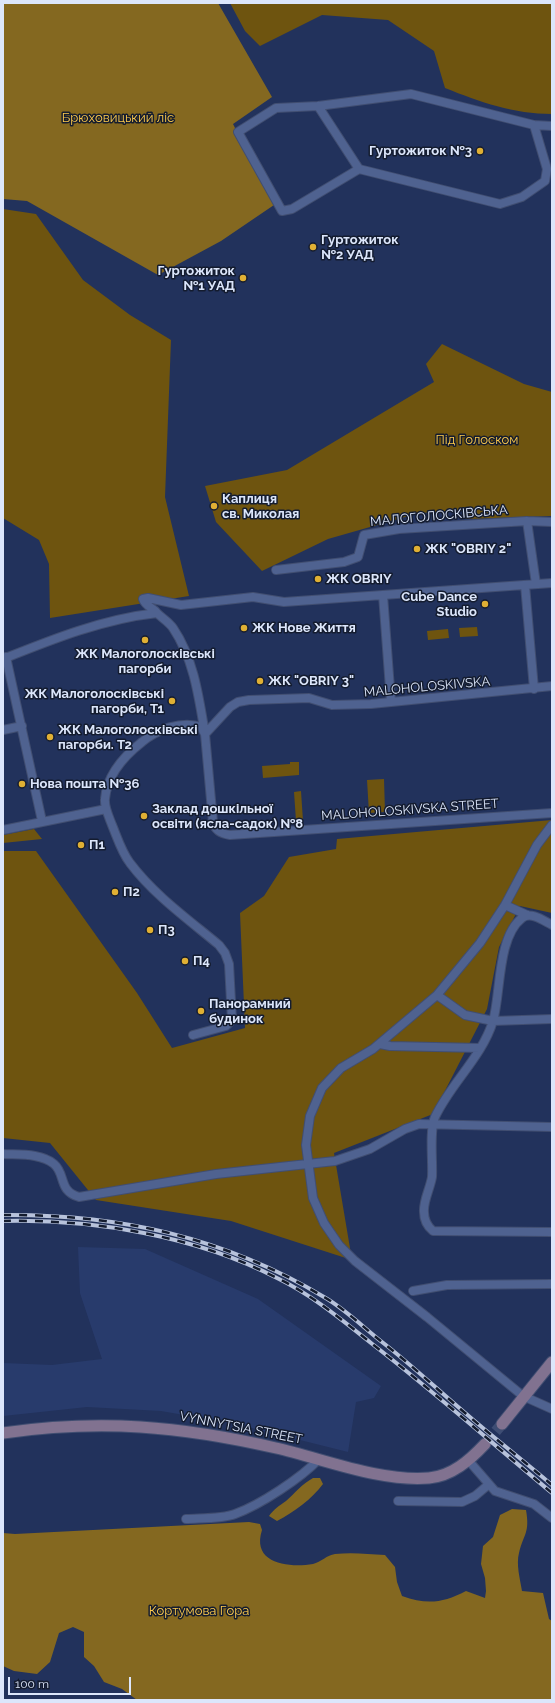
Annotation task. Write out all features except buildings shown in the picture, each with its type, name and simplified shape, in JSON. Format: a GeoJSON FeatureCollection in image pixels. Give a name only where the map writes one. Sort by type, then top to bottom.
{"type":"FeatureCollection","features":[{"type":"Feature","properties":{"kind":"main road"},"geometry":{"type":"LineString","coordinates":[[502,1424],[523,1396],[552,1362]]}},
{"type":"Feature","properties":{"kind":"main road","name":"VYNNYTSIA STREET"},"geometry":{"type":"LineString","coordinates":[[3,1433],[83,1425],[138,1426],[175,1429],[242,1440],[379,1474],[414,1479],[432,1478],[444,1474],[469,1461],[485,1444]]}},
{"type":"Feature","properties":{"kind":"street"},"geometry":{"type":"LineString","coordinates":[[359,169],[292,209],[282,211],[238,132],[276,108],[318,106],[411,94],[534,125],[552,126]]}},
{"type":"Feature","properties":{"kind":"street"},"geometry":{"type":"LineString","coordinates":[[318,106],[359,169],[500,204],[522,197],[545,182],[547,169],[534,125]]}},
{"type":"Feature","properties":{"kind":"street","name":"МАЛОГОЛОСКІВСЬКА"},"geometry":{"type":"LineString","coordinates":[[527,521],[536,584]]}},
{"type":"Feature","properties":{"kind":"street","name":"МАЛОГОЛОСКІВСЬКА"},"geometry":{"type":"LineString","coordinates":[[276,570],[344,562],[358,557],[364,535],[399,529],[527,521],[552,522]]}},
{"type":"Feature","properties":{"kind":"street"},"geometry":{"type":"LineString","coordinates":[[205,734],[191,666],[172,627],[157,614],[155,610],[145,605],[142,600],[148,598],[181,605],[253,597],[284,602],[552,583]]}},
{"type":"Feature","properties":{"kind":"street"},"geometry":{"type":"LineString","coordinates":[[525,585],[534,688]]}},
{"type":"Feature","properties":{"kind":"street"},"geometry":{"type":"LineString","coordinates":[[382,595],[391,702]]}},
{"type":"Feature","properties":{"kind":"street"},"geometry":{"type":"LineString","coordinates":[[42,822],[22,726],[4,658],[129,616],[157,614]]}},
{"type":"Feature","properties":{"kind":"street","name":"MALOHOLOSKIVSKA"},"geometry":{"type":"LineString","coordinates":[[205,734],[230,707],[243,701],[304,698],[314,699],[332,705],[391,702],[552,686]]}},
{"type":"Feature","properties":{"kind":"street"},"geometry":{"type":"LineString","coordinates":[[193,1035],[226,1026],[232,1020],[229,964],[225,953],[219,945],[151,887],[129,862],[115,834],[104,800],[112,777],[118,766],[132,750],[150,735],[186,724],[201,727],[205,734]]}},
{"type":"Feature","properties":{"kind":"street"},"geometry":{"type":"LineString","coordinates":[[3,730],[22,726]]}},
{"type":"Feature","properties":{"kind":"street","name":"MALOHOLOSKIVSKA STREET"},"geometry":{"type":"LineString","coordinates":[[205,734],[213,822],[215,827],[222,834],[230,835],[552,813]]}},
{"type":"Feature","properties":{"kind":"street"},"geometry":{"type":"LineString","coordinates":[[3,830],[106,809]]}},
{"type":"Feature","properties":{"kind":"street"},"geometry":{"type":"LineString","coordinates":[[552,825],[538,845],[505,905],[480,943],[436,995],[380,1044],[341,1068],[322,1088],[315,1101],[307,1125],[306,1145],[313,1198],[324,1223],[339,1245],[355,1261],[427,1317],[523,1396],[552,1409]]}},
{"type":"Feature","properties":{"kind":"street"},"geometry":{"type":"LineString","coordinates":[[505,905],[527,915],[534,916],[552,926]]}},
{"type":"Feature","properties":{"kind":"street"},"geometry":{"type":"LineString","coordinates":[[527,915],[521,918],[511,933],[501,959],[493,1021],[480,1048],[439,1110],[434,1123],[432,1178],[424,1210],[428,1226],[433,1231],[552,1232]]}},
{"type":"Feature","properties":{"kind":"street"},"geometry":{"type":"LineString","coordinates":[[436,995],[465,1015],[493,1021],[552,1019]]}},
{"type":"Feature","properties":{"kind":"street"},"geometry":{"type":"LineString","coordinates":[[380,1044],[390,1046],[480,1048]]}},
{"type":"Feature","properties":{"kind":"street"},"geometry":{"type":"LineString","coordinates":[[3,1154],[43,1158],[55,1165],[66,1189],[72,1195],[79,1197],[216,1174],[345,1159],[370,1149],[413,1126],[434,1123],[552,1127]]}},
{"type":"Feature","properties":{"kind":"street"},"geometry":{"type":"LineString","coordinates":[[413,1291],[447,1285],[552,1284]]}},
{"type":"Feature","properties":{"kind":"street"},"geometry":{"type":"LineString","coordinates":[[186,1519],[234,1515],[254,1505],[307,1472],[319,1459]]}},
{"type":"Feature","properties":{"kind":"street"},"geometry":{"type":"LineString","coordinates":[[469,1461],[488,1485],[495,1491],[534,1504],[552,1518]]}},
{"type":"Feature","properties":{"kind":"street"},"geometry":{"type":"LineString","coordinates":[[398,1501],[462,1502],[475,1496],[488,1485]]}},
{"type":"Feature","properties":{"kind":"shaded area"},"geometry":{"type":"Polygon","coordinates":[[[78,1247],[145,1249],[258,1299],[381,1386],[374,1398],[356,1402],[348,1452],[236,1424],[161,1411],[87,1407],[3,1416],[3,1363],[52,1365],[102,1359],[80,1293],[78,1247]]]}},
{"type":"Feature","properties":{"kind":"green space","name":"Брюховицький ліс"},"geometry":{"type":"Polygon","coordinates":[[[3,3],[218,3],[272,97],[233,124],[274,205],[221,241],[158,275],[27,201],[3,199],[3,3]]]}},
{"type":"Feature","properties":{"kind":"green space"},"geometry":{"type":"Polygon","coordinates":[[[230,3],[552,3],[552,114],[524,112],[497,106],[445,88],[434,51],[388,20],[322,15],[260,46],[245,31],[230,3]]]}},
{"type":"Feature","properties":{"kind":"green space"},"geometry":{"type":"Polygon","coordinates":[[[3,209],[36,214],[83,280],[130,315],[171,340],[165,497],[189,596],[50,618],[49,564],[39,540],[3,518],[3,209]]]}},
{"type":"Feature","properties":{"kind":"green space","name":"Під Голоском"},"geometry":{"type":"Polygon","coordinates":[[[442,344],[524,384],[552,392],[552,516],[466,519],[464,511],[419,513],[328,539],[262,571],[216,522],[205,486],[287,470],[434,382],[426,364],[442,344]]]}},
{"type":"Feature","properties":{"kind":"green space"},"geometry":{"type":"Polygon","coordinates":[[[477,627],[478,636],[460,637],[459,628],[477,627]]]}},
{"type":"Feature","properties":{"kind":"green space"},"geometry":{"type":"Polygon","coordinates":[[[448,629],[449,638],[428,640],[427,631],[448,629]]]}},
{"type":"Feature","properties":{"kind":"green space"},"geometry":{"type":"Polygon","coordinates":[[[290,762],[299,762],[299,775],[263,778],[262,766],[290,764],[290,762]]]}},
{"type":"Feature","properties":{"kind":"green space"},"geometry":{"type":"Polygon","coordinates":[[[384,779],[385,812],[369,813],[367,780],[384,779]]]}},
{"type":"Feature","properties":{"kind":"green space"},"geometry":{"type":"Polygon","coordinates":[[[301,791],[303,821],[296,821],[294,792],[301,791]]]}},
{"type":"Feature","properties":{"kind":"green space"},"geometry":{"type":"Polygon","coordinates":[[[552,820],[552,913],[520,906],[499,947],[487,1009],[433,1114],[334,1153],[352,1260],[231,1221],[96,1200],[50,1143],[3,1138],[3,851],[36,851],[137,993],[172,1048],[245,1028],[240,913],[264,896],[289,857],[336,849],[337,839],[552,820]]]}},
{"type":"Feature","properties":{"kind":"green space"},"geometry":{"type":"Polygon","coordinates":[[[34,829],[42,839],[3,843],[3,835],[34,829]]]}},
{"type":"Feature","properties":{"kind":"green space"},"geometry":{"type":"Polygon","coordinates":[[[313,1478],[320,1478],[323,1484],[308,1500],[290,1514],[277,1521],[269,1516],[275,1509],[313,1478]]]}},
{"type":"Feature","properties":{"kind":"green space","name":"Кортумова Гора"},"geometry":{"type":"Polygon","coordinates":[[[512,1509],[526,1510],[527,1518],[526,1533],[518,1557],[522,1591],[543,1593],[549,1619],[552,1621],[552,1700],[137,1700],[122,1689],[104,1682],[94,1666],[84,1657],[84,1632],[73,1627],[59,1633],[50,1662],[37,1674],[14,1671],[3,1666],[3,1533],[15,1534],[249,1522],[260,1524],[262,1530],[260,1541],[262,1550],[267,1557],[283,1564],[313,1564],[335,1554],[354,1553],[385,1555],[395,1567],[397,1582],[402,1596],[427,1602],[450,1598],[466,1591],[485,1598],[485,1578],[481,1564],[483,1546],[493,1537],[500,1515],[512,1509]]]}},
{"type":"Feature","properties":{"kind":"tunnel"},"geometry":{"type":"LineString","coordinates":[[485,1444],[502,1424]]}},
{"type":"Feature","properties":{"kind":"railway"},"geometry":{"type":"LineString","coordinates":[[3,1215],[88,1219],[170,1233],[209,1244],[286,1276],[324,1297],[347,1313],[405,1360],[481,1427],[552,1485]]}},
{"type":"Feature","properties":{"kind":"railway"},"geometry":{"type":"LineString","coordinates":[[3,1221],[73,1223],[144,1233],[213,1251],[246,1263],[277,1278],[302,1292],[349,1325],[440,1398],[552,1493]]}},
{"type":"Feature","properties":{"kind":"place","name":"Гуртожиток №3"},"geometry":{"type":"Point","coordinates":[480,151]}},
{"type":"Feature","properties":{"kind":"place","name":"Гуртожиток №2 УАД"},"geometry":{"type":"Point","coordinates":[313,247]}},
{"type":"Feature","properties":{"kind":"place","name":"Гуртожиток №1 УАД"},"geometry":{"type":"Point","coordinates":[243,278]}},
{"type":"Feature","properties":{"kind":"place","name":"Каплиця св. Миколая"},"geometry":{"type":"Point","coordinates":[214,506]}},
{"type":"Feature","properties":{"kind":"place","name":"ЖК \"OBRIY 2\""},"geometry":{"type":"Point","coordinates":[417,549]}},
{"type":"Feature","properties":{"kind":"place","name":"ЖК OBRIY"},"geometry":{"type":"Point","coordinates":[318,579]}},
{"type":"Feature","properties":{"kind":"place","name":"Cube Dance Studio"},"geometry":{"type":"Point","coordinates":[485,604]}},
{"type":"Feature","properties":{"kind":"place","name":"ЖК Нове Життя"},"geometry":{"type":"Point","coordinates":[244,628]}},
{"type":"Feature","properties":{"kind":"place","name":"ЖК Малоголосківські пагорби"},"geometry":{"type":"Point","coordinates":[145,640]}},
{"type":"Feature","properties":{"kind":"place","name":"ЖК \"OBRIY 3\""},"geometry":{"type":"Point","coordinates":[260,681]}},
{"type":"Feature","properties":{"kind":"place","name":"ЖК Малоголосківські пагорби, Т1"},"geometry":{"type":"Point","coordinates":[172,701]}},
{"type":"Feature","properties":{"kind":"place","name":"ЖК Малоголосківські пагорби. Т2"},"geometry":{"type":"Point","coordinates":[50,737]}},
{"type":"Feature","properties":{"kind":"place","name":"Нова пошта №36"},"geometry":{"type":"Point","coordinates":[22,784]}},
{"type":"Feature","properties":{"kind":"place","name":"Заклад дошкільної освіти (ясла-садок) №8"},"geometry":{"type":"Point","coordinates":[144,816]}},
{"type":"Feature","properties":{"kind":"place","name":"П1"},"geometry":{"type":"Point","coordinates":[81,845]}},
{"type":"Feature","properties":{"kind":"place","name":"П2"},"geometry":{"type":"Point","coordinates":[115,892]}},
{"type":"Feature","properties":{"kind":"place","name":"П3"},"geometry":{"type":"Point","coordinates":[150,930]}},
{"type":"Feature","properties":{"kind":"place","name":"П4"},"geometry":{"type":"Point","coordinates":[185,961]}},
{"type":"Feature","properties":{"kind":"place","name":"Панорамний будинок"},"geometry":{"type":"Point","coordinates":[201,1011]}}]}
